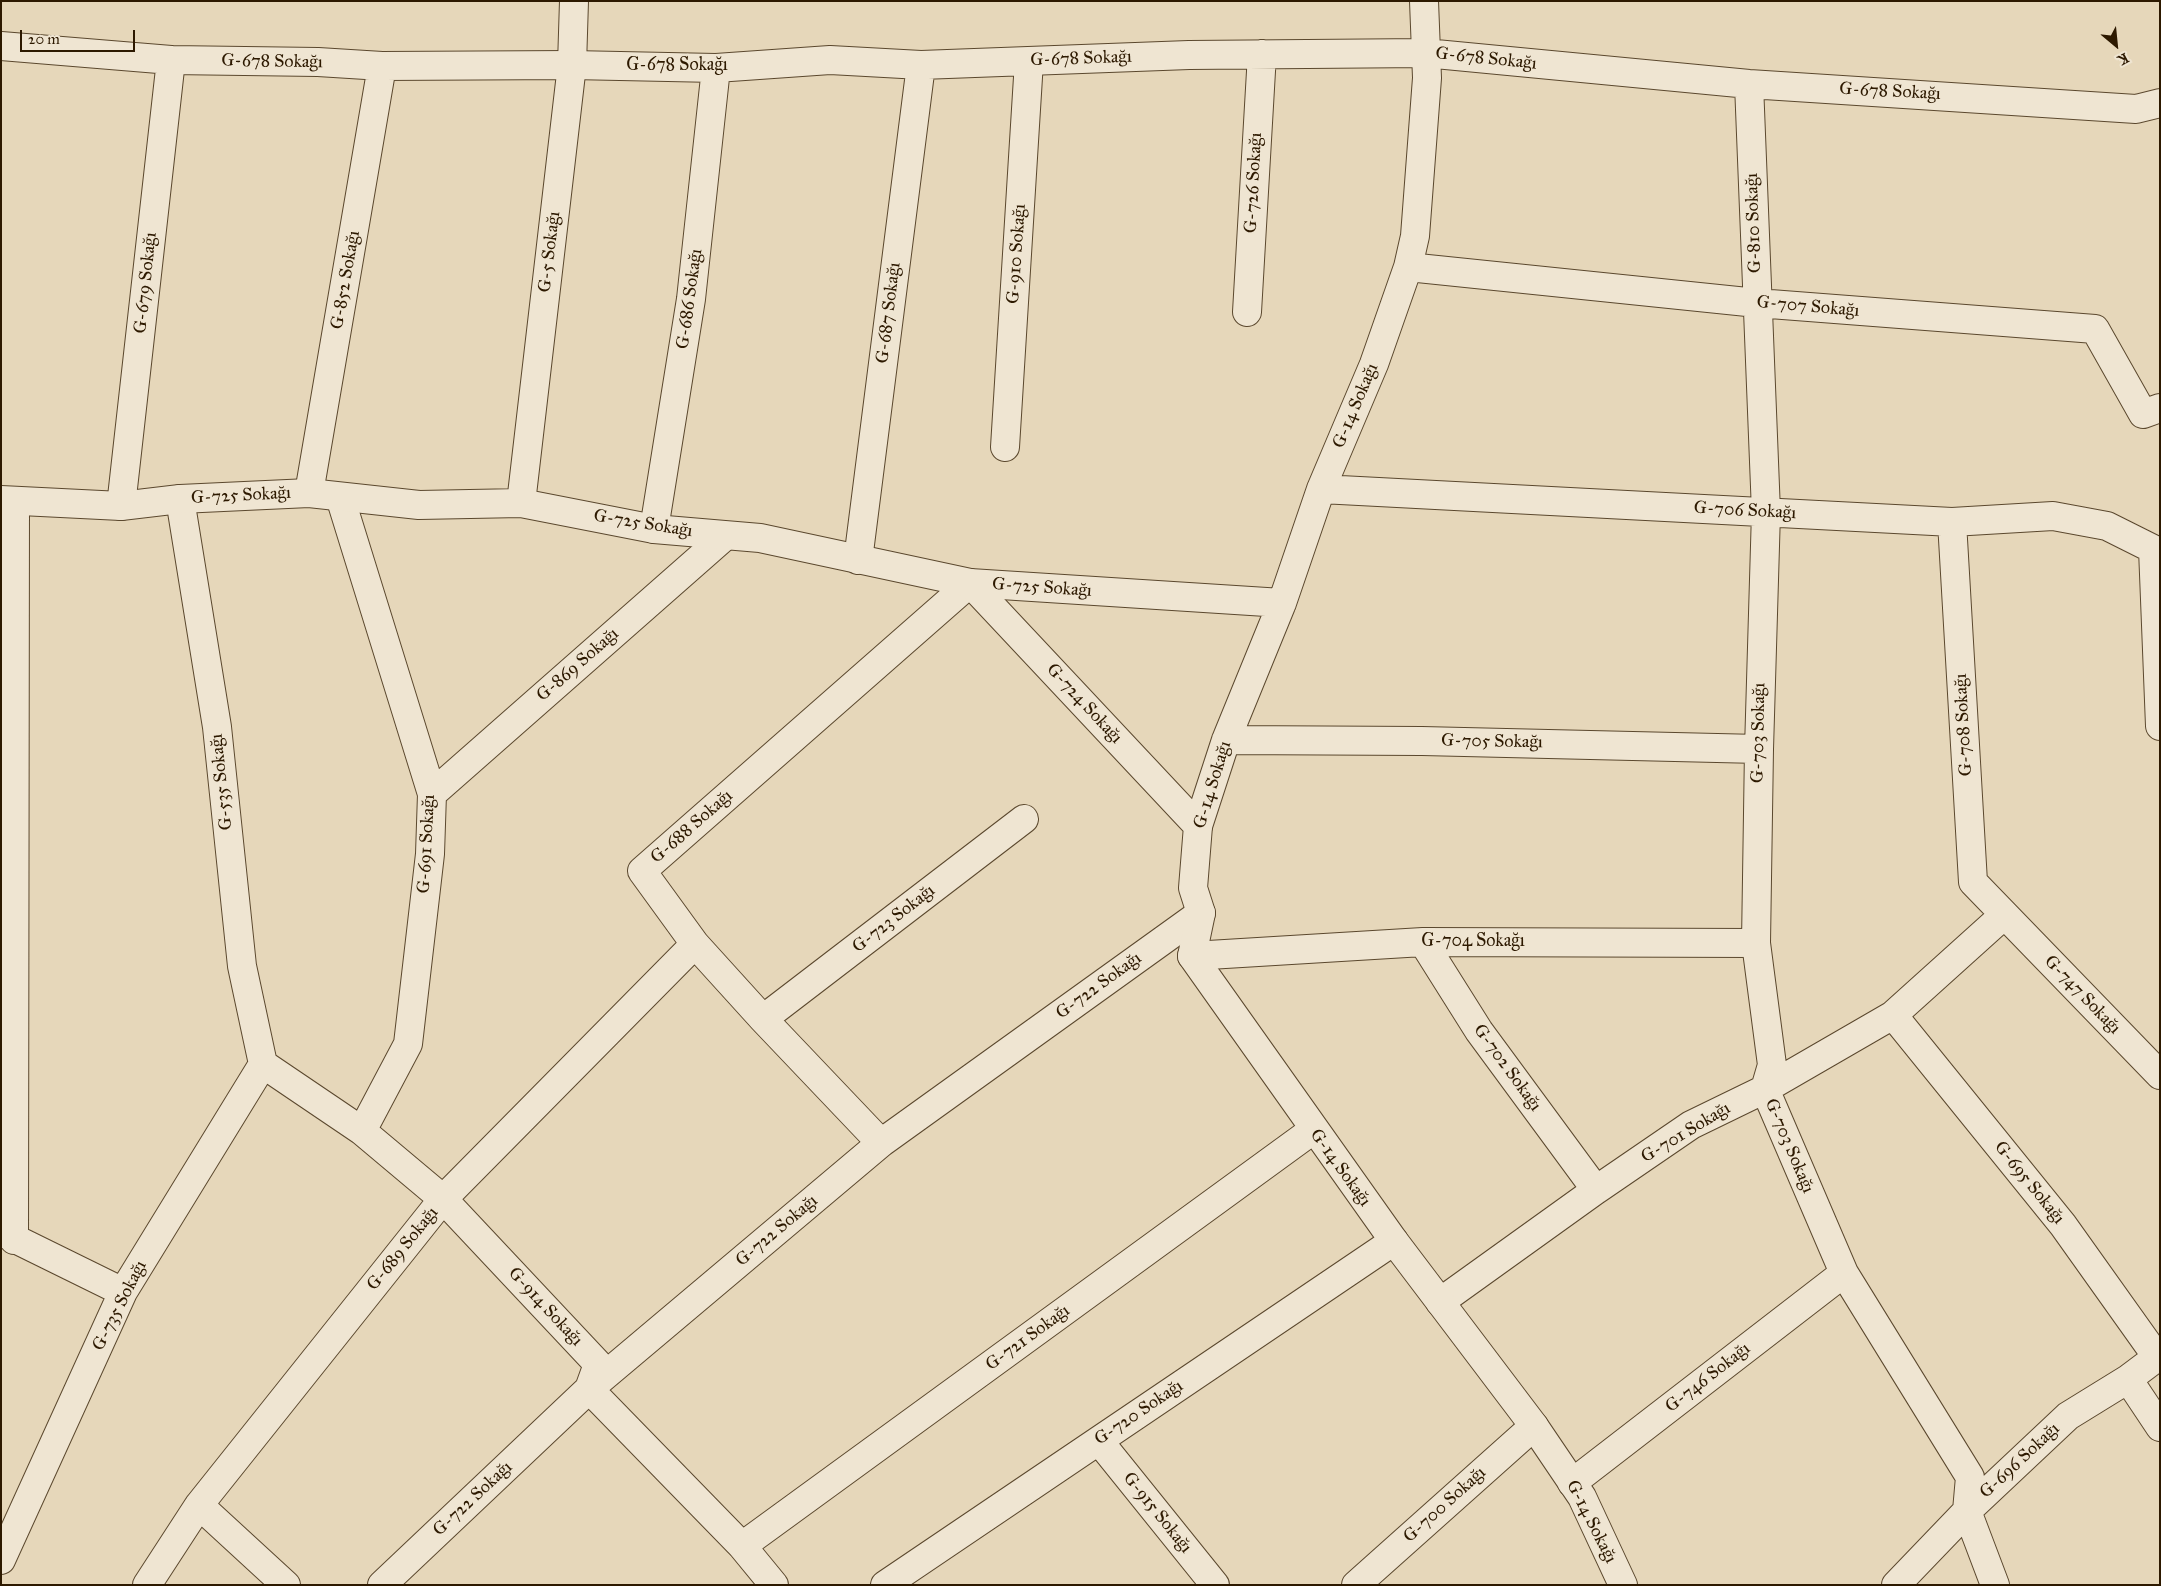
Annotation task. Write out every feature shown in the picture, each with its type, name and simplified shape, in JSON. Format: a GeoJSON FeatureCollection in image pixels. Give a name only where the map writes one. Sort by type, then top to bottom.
{"type":"FeatureCollection","features":[{"type":"Feature","properties":{"kind":"street","name":"G-5 Sokağı"},"geometry":{"type":"LineString","coordinates":[[521,503],[572,65],[574,1]]}},
{"type":"Feature","properties":{"kind":"street","name":"G-14 Sokağı"},"geometry":{"type":"LineString","coordinates":[[1424,1],[1425,53],[1428,78],[1415,226],[1408,267],[1374,364],[1321,489],[1282,603],[1226,740],[1198,826],[1193,888],[1201,913],[1192,956],[1313,1130],[1394,1241],[1534,1426],[1582,1497],[1623,1585]]}},
{"type":"Feature","properties":{"kind":"street","name":"G-678 Sokağı"},"geometry":{"type":"LineString","coordinates":[[1,46],[170,60],[318,62],[382,66],[572,65],[716,68],[830,60],[921,65],[1262,54],[1425,53],[1749,84],[2136,109],[2160,104]]}},
{"type":"Feature","properties":{"kind":"street","name":"G-726 Sokağı"},"geometry":{"type":"LineString","coordinates":[[1247,312],[1262,54]]}},
{"type":"Feature","properties":{"kind":"street","name":"G-679 Sokağı"},"geometry":{"type":"LineString","coordinates":[[121,506],[170,60]]}},
{"type":"Feature","properties":{"kind":"street","name":"G-910 Sokağı"},"geometry":{"type":"LineString","coordinates":[[1005,447],[1029,61]]}},
{"type":"Feature","properties":{"kind":"street","name":"G-687 Sokağı"},"geometry":{"type":"LineString","coordinates":[[858,560],[921,65]]}},
{"type":"Feature","properties":{"kind":"street","name":"G-852 Sokağı"},"geometry":{"type":"LineString","coordinates":[[309,493],[382,66]]}},
{"type":"Feature","properties":{"kind":"street","name":"G-686 Sokağı"},"geometry":{"type":"LineString","coordinates":[[654,530],[692,300],[716,68]]}},
{"type":"Feature","properties":{"kind":"street","name":"G-810 Sokağı"},"geometry":{"type":"LineString","coordinates":[[1749,84],[1766,512]]}},
{"type":"Feature","properties":{"kind":"street","name":"G-707 Sokağı"},"geometry":{"type":"LineString","coordinates":[[1408,267],[1757,303],[2095,330],[2142,414],[2160,408]]}},
{"type":"Feature","properties":{"kind":"street","name":"G-706 Sokağı"},"geometry":{"type":"LineString","coordinates":[[1321,489],[1952,522],[2053,516],[2107,526],[2156,552]]}},
{"type":"Feature","properties":{"kind":"street","name":"G-725 Sokağı"},"geometry":{"type":"LineString","coordinates":[[8,501],[121,506],[180,499],[309,493],[419,505],[521,503],[654,530],[724,537],[760,538],[970,583],[1282,603]]}},
{"type":"Feature","properties":{"kind":"street","name":"G-691 Sokağı"},"geometry":{"type":"LineString","coordinates":[[340,497],[432,794],[430,854],[408,1044],[362,1131]]}},
{"type":"Feature","properties":{"kind":"street","name":"G-535 Sokağı"},"geometry":{"type":"LineString","coordinates":[[180,499],[216,727],[242,966],[263,1064]]}},
{"type":"Feature","properties":{"kind":"street"},"geometry":{"type":"LineString","coordinates":[[8,501],[7,1236],[123,1292]]}},
{"type":"Feature","properties":{"kind":"street","name":"G-703 Sokağı"},"geometry":{"type":"LineString","coordinates":[[1766,512],[1758,749],[1756,943],[1772,1065],[1765,1089],[1844,1273],[1970,1477],[1967,1511],[1995,1585]]}},
{"type":"Feature","properties":{"kind":"street","name":"G-708 Sokağı"},"geometry":{"type":"LineString","coordinates":[[1952,522],[1973,882],[2004,915]]}},
{"type":"Feature","properties":{"kind":"street","name":"G-869 Sokağı"},"geometry":{"type":"LineString","coordinates":[[432,794],[724,537]]}},
{"type":"Feature","properties":{"kind":"street"},"geometry":{"type":"LineString","coordinates":[[2156,552],[2160,726]]}},
{"type":"Feature","properties":{"kind":"street","name":"G-724 Sokağı"},"geometry":{"type":"LineString","coordinates":[[970,583],[1198,826]]}},
{"type":"Feature","properties":{"kind":"street","name":"G-688 Sokağı"},"geometry":{"type":"LineString","coordinates":[[881,1143],[763,1019],[695,944],[642,871],[970,583]]}},
{"type":"Feature","properties":{"kind":"street","name":"G-705 Sokağı"},"geometry":{"type":"LineString","coordinates":[[1226,740],[1422,741],[1758,749]]}},
{"type":"Feature","properties":{"kind":"street","name":"G-723 Sokağı"},"geometry":{"type":"LineString","coordinates":[[763,1019],[1024,819]]}},
{"type":"Feature","properties":{"kind":"street","name":"G-722 Sokağı"},"geometry":{"type":"LineString","coordinates":[[382,1585],[590,1388],[881,1143],[1201,913]]}},
{"type":"Feature","properties":{"kind":"street","name":"G-701 Sokağı"},"geometry":{"type":"LineString","coordinates":[[1440,1302],[1596,1190],[1691,1125],[1765,1089],[1893,1015],[2004,915]]}},
{"type":"Feature","properties":{"kind":"street","name":"G-747 Sokağı"},"geometry":{"type":"LineString","coordinates":[[2004,915],[2160,1075]]}},
{"type":"Feature","properties":{"kind":"street","name":"G-704 Sokağı"},"geometry":{"type":"LineString","coordinates":[[1192,956],[1423,942],[1756,943]]}},
{"type":"Feature","properties":{"kind":"street","name":"G-702 Sokağı"},"geometry":{"type":"LineString","coordinates":[[1423,942],[1479,1032],[1596,1190]]}},
{"type":"Feature","properties":{"kind":"street","name":"G-689 Sokağı"},"geometry":{"type":"LineString","coordinates":[[146,1585],[199,1505],[443,1200],[695,944]]}},
{"type":"Feature","properties":{"kind":"street","name":"G-695 Sokağı"},"geometry":{"type":"LineString","coordinates":[[1893,1015],[2063,1225],[2158,1356]]}},
{"type":"Feature","properties":{"kind":"street","name":"G-914 Sokağı"},"geometry":{"type":"LineString","coordinates":[[263,1064],[362,1131],[443,1200],[598,1364],[590,1388]]}},
{"type":"Feature","properties":{"kind":"street","name":"G-735 Sokağı"},"geometry":{"type":"LineString","coordinates":[[1,1560],[123,1292],[263,1064]]}},
{"type":"Feature","properties":{"kind":"street","name":"G-721 Sokağı"},"geometry":{"type":"LineString","coordinates":[[742,1546],[1313,1130]]}},
{"type":"Feature","properties":{"kind":"street","name":"G-720 Sokağı"},"geometry":{"type":"LineString","coordinates":[[885,1585],[1394,1241]]}},
{"type":"Feature","properties":{"kind":"street","name":"G-746 Sokağı"},"geometry":{"type":"LineString","coordinates":[[1572,1483],[1844,1273]]}},
{"type":"Feature","properties":{"kind":"street","name":"G-696 Sokağı"},"geometry":{"type":"LineString","coordinates":[[1896,1585],[1967,1511],[2068,1416],[2128,1379],[2158,1356]]}},
{"type":"Feature","properties":{"kind":"street"},"geometry":{"type":"LineString","coordinates":[[2128,1379],[2160,1427]]}},
{"type":"Feature","properties":{"kind":"street"},"geometry":{"type":"LineString","coordinates":[[590,1388],[742,1546],[774,1585]]}},
{"type":"Feature","properties":{"kind":"street","name":"G-700 Sokağı"},"geometry":{"type":"LineString","coordinates":[[1356,1585],[1534,1426]]}},
{"type":"Feature","properties":{"kind":"street","name":"G-915 Sokağı"},"geometry":{"type":"LineString","coordinates":[[1099,1441],[1215,1585]]}},
{"type":"Feature","properties":{"kind":"street"},"geometry":{"type":"LineString","coordinates":[[199,1505],[286,1585]]}}]}
